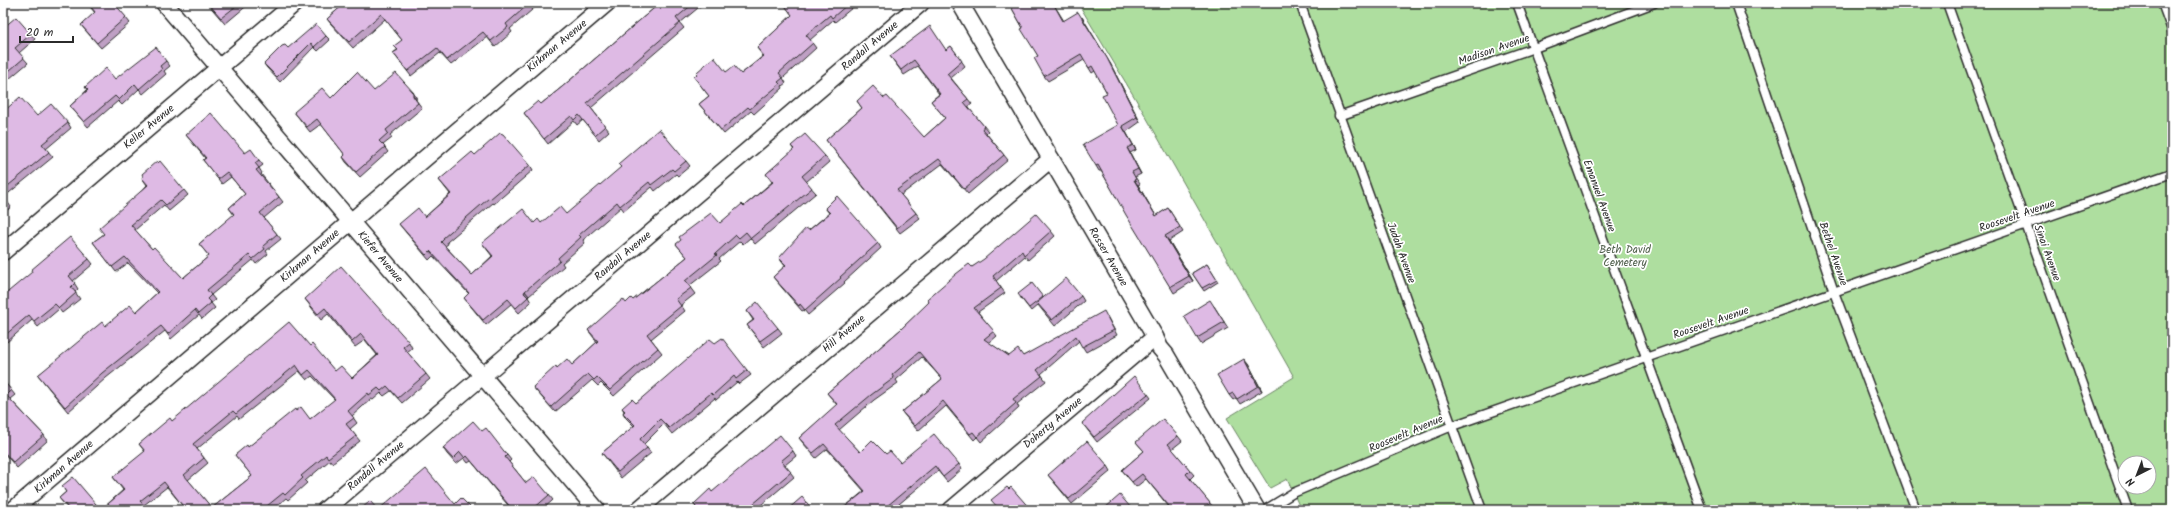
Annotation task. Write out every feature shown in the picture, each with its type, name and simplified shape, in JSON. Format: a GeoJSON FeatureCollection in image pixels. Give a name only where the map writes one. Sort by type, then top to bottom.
{"type":"FeatureCollection","features":[{"type":"Feature","properties":{"kind":"street","name":"Kiefer Avenue"},"geometry":{"type":"LineString","coordinates":[[164,3],[596,510]]}},
{"type":"Feature","properties":{"kind":"street","name":"Keller Avenue"},"geometry":{"type":"LineString","coordinates":[[3,252],[295,3]]}},
{"type":"Feature","properties":{"kind":"street","name":"Kirkman Avenue"},"geometry":{"type":"LineString","coordinates":[[13,510],[608,3]]}},
{"type":"Feature","properties":{"kind":"street","name":"Randall Avenue"},"geometry":{"type":"LineString","coordinates":[[325,510],[921,3]]}},
{"type":"Feature","properties":{"kind":"street","name":"Rosser Avenue"},"geometry":{"type":"LineString","coordinates":[[960,3],[1160,348],[1166,355],[1192,398],[1257,510]]}},
{"type":"Feature","properties":{"kind":"street","name":"Hill Avenue"},"geometry":{"type":"LineString","coordinates":[[638,510],[1051,159]]}},
{"type":"Feature","properties":{"kind":"street","name":"Doherty Avenue"},"geometry":{"type":"LineString","coordinates":[[951,510],[1155,337]]}},
{"type":"Feature","properties":{"kind":"street"},"geometry":{"type":"LineString","coordinates":[[3,502],[10,510]]}},
{"type":"Feature","properties":{"kind":"lane","name":"Judah Avenue"},"geometry":{"type":"LineString","coordinates":[[1300,3],[1482,510]]}},
{"type":"Feature","properties":{"kind":"lane","name":"Emanuel Avenue"},"geometry":{"type":"LineString","coordinates":[[1517,3],[1702,510]]}},
{"type":"Feature","properties":{"kind":"lane","name":"Madison Avenue"},"geometry":{"type":"LineString","coordinates":[[1340,116],[1534,48],[1654,3]]}},
{"type":"Feature","properties":{"kind":"lane","name":"Bethel Avenue"},"geometry":{"type":"LineString","coordinates":[[1736,3],[1834,292],[1916,510]]}},
{"type":"Feature","properties":{"kind":"lane","name":"Sinai Avenue"},"geometry":{"type":"LineString","coordinates":[[1947,3],[2128,510]]}},
{"type":"Feature","properties":{"kind":"lane"},"geometry":{"type":"LineString","coordinates":[[2162,3],[2172,30]]}},
{"type":"Feature","properties":{"kind":"lane","name":"Roosevelt Avenue"},"geometry":{"type":"LineString","coordinates":[[1265,510],[1293,493],[1452,426],[2172,173]]}},
{"type":"Feature","properties":{"kind":"green space","name":"Beth David Cemetery"},"geometry":{"type":"Polygon","coordinates":[[[1078,3],[2172,3],[2172,510],[1301,510],[1287,479],[1270,488],[1227,418],[1294,377],[1141,108],[1078,3]]]}},
{"type":"Feature","properties":{"kind":"building"},"geometry":{"type":"Polygon","coordinates":[[[88,3],[114,3],[126,17],[97,43],[81,25],[95,12],[88,3]]]}},
{"type":"Feature","properties":{"kind":"building"},"geometry":{"type":"Polygon","coordinates":[[[208,3],[240,3],[221,18],[208,3]]]}},
{"type":"Feature","properties":{"kind":"building"},"geometry":{"type":"Polygon","coordinates":[[[345,3],[530,3],[506,24],[508,27],[491,41],[483,32],[447,60],[437,48],[408,71],[393,53],[398,50],[394,46],[402,40],[381,14],[349,42],[327,19],[345,3]]]}},
{"type":"Feature","properties":{"kind":"building"},"geometry":{"type":"Polygon","coordinates":[[[660,3],[694,3],[676,18],[680,23],[587,103],[605,126],[595,135],[579,115],[574,120],[571,116],[544,139],[524,113],[538,101],[541,104],[660,3]]]}},
{"type":"Feature","properties":{"kind":"building"},"geometry":{"type":"Polygon","coordinates":[[[783,3],[849,3],[832,18],[830,15],[806,35],[813,43],[779,73],[783,78],[778,82],[780,84],[750,109],[748,107],[721,130],[699,104],[709,96],[694,77],[698,73],[697,72],[714,57],[726,72],[734,66],[741,74],[764,56],[757,48],[792,15],[783,3]]]}},
{"type":"Feature","properties":{"kind":"building"},"geometry":{"type":"Polygon","coordinates":[[[1009,3],[1053,3],[1063,21],[1078,12],[1107,58],[1137,117],[1122,126],[1133,145],[1127,148],[1138,169],[1132,172],[1136,179],[1134,180],[1156,216],[1168,208],[1180,227],[1165,236],[1189,276],[1170,287],[1126,215],[1098,165],[1096,166],[1083,145],[1118,125],[1102,95],[1107,93],[1092,66],[1089,68],[1081,54],[1044,76],[1034,58],[1038,56],[1021,29],[1023,28],[1009,3]]]}},
{"type":"Feature","properties":{"kind":"building"},"geometry":{"type":"Polygon","coordinates":[[[16,17],[31,34],[15,48],[24,58],[3,76],[3,28],[16,17]]]}},
{"type":"Feature","properties":{"kind":"building"},"geometry":{"type":"Polygon","coordinates":[[[316,24],[326,36],[314,47],[311,43],[277,77],[264,64],[282,46],[285,45],[288,48],[316,24]]]}},
{"type":"Feature","properties":{"kind":"building"},"geometry":{"type":"Polygon","coordinates":[[[930,26],[946,50],[951,46],[962,61],[947,74],[968,99],[964,102],[984,126],[982,129],[1004,155],[964,189],[939,159],[897,190],[916,213],[897,228],[826,140],[862,108],[857,101],[873,86],[884,98],[887,96],[924,137],[945,118],[931,101],[940,94],[914,60],[901,70],[890,56],[930,26]]]}},
{"type":"Feature","properties":{"kind":"building"},"geometry":{"type":"Polygon","coordinates":[[[156,47],[166,61],[160,66],[162,69],[139,89],[135,84],[119,100],[115,96],[84,122],[70,106],[88,90],[85,87],[106,68],[115,79],[156,47]]]}},
{"type":"Feature","properties":{"kind":"building"},"geometry":{"type":"Polygon","coordinates":[[[357,72],[374,91],[396,73],[413,92],[413,96],[418,103],[386,130],[388,133],[379,141],[385,147],[356,172],[343,157],[345,155],[317,119],[307,127],[294,112],[322,88],[331,98],[357,72]]]}},
{"type":"Feature","properties":{"kind":"building"},"geometry":{"type":"Polygon","coordinates":[[[20,97],[37,116],[51,104],[68,123],[42,144],[49,152],[3,190],[3,112],[20,97]]]}},
{"type":"Feature","properties":{"kind":"building"},"geometry":{"type":"Polygon","coordinates":[[[211,113],[245,153],[251,149],[259,160],[255,163],[259,168],[256,170],[279,197],[260,213],[277,234],[263,246],[265,249],[253,259],[249,255],[207,290],[211,295],[207,299],[211,303],[198,314],[195,310],[168,334],[161,326],[102,373],[65,407],[38,375],[102,322],[105,326],[130,305],[136,312],[158,292],[125,257],[112,267],[93,242],[104,234],[99,228],[148,185],[142,178],[142,174],[157,161],[158,163],[160,161],[184,190],[166,205],[161,200],[131,225],[152,249],[154,247],[183,278],[209,256],[199,244],[234,214],[229,208],[245,194],[227,172],[218,179],[203,160],[206,158],[186,135],[211,113]]]}},
{"type":"Feature","properties":{"kind":"building"},"geometry":{"type":"Polygon","coordinates":[[[659,129],[686,161],[674,171],[672,169],[651,185],[649,182],[620,206],[617,202],[579,235],[581,237],[558,258],[560,261],[525,291],[524,293],[528,297],[516,308],[508,299],[483,320],[464,298],[469,293],[430,251],[426,255],[399,224],[418,208],[425,217],[451,194],[439,180],[472,152],[475,155],[500,133],[503,134],[530,165],[490,199],[489,198],[443,238],[444,239],[441,242],[472,275],[493,256],[482,243],[523,209],[534,223],[538,219],[541,223],[560,207],[566,214],[621,167],[618,164],[659,129]]]}},
{"type":"Feature","properties":{"kind":"building"},"geometry":{"type":"Polygon","coordinates":[[[805,134],[825,156],[802,176],[812,188],[751,238],[746,232],[739,238],[736,235],[715,254],[717,255],[685,281],[691,288],[676,299],[681,306],[647,334],[658,348],[610,390],[597,377],[594,380],[588,374],[551,407],[533,387],[556,366],[557,368],[567,359],[572,365],[598,341],[588,330],[623,299],[626,303],[631,298],[633,300],[687,257],[676,244],[681,240],[679,237],[711,213],[720,223],[742,204],[744,206],[773,182],[766,174],[794,149],[791,146],[805,134]]]}},
{"type":"Feature","properties":{"kind":"building"},"geometry":{"type":"Polygon","coordinates":[[[3,196],[8,202],[3,206],[3,196]]]}},
{"type":"Feature","properties":{"kind":"building"},"geometry":{"type":"Polygon","coordinates":[[[837,196],[878,243],[805,310],[800,304],[799,306],[773,277],[786,265],[779,258],[806,228],[809,230],[830,213],[825,208],[837,196]]]}},
{"type":"Feature","properties":{"kind":"building"},"geometry":{"type":"Polygon","coordinates":[[[1036,214],[1051,231],[1024,255],[1022,251],[993,276],[1001,288],[974,308],[994,331],[984,339],[1009,356],[1018,349],[1023,356],[1104,311],[1114,330],[1082,347],[1076,336],[1037,370],[1042,376],[1013,399],[1016,403],[977,437],[973,432],[970,434],[943,401],[915,426],[902,412],[942,379],[919,352],[892,375],[894,378],[835,425],[860,452],[872,440],[886,454],[890,451],[900,462],[934,434],[959,464],[943,477],[935,466],[887,506],[889,509],[887,510],[841,510],[865,491],[824,444],[813,453],[799,438],[837,404],[827,393],[900,330],[929,302],[927,299],[956,274],[969,264],[972,267],[984,259],[1036,214]]]}},
{"type":"Feature","properties":{"kind":"building"},"geometry":{"type":"Polygon","coordinates":[[[70,237],[89,259],[69,276],[75,283],[71,287],[76,293],[59,308],[55,304],[34,321],[29,315],[4,336],[3,296],[70,237]]]}},
{"type":"Feature","properties":{"kind":"building"},"geometry":{"type":"Polygon","coordinates":[[[1207,264],[1217,280],[1202,288],[1192,273],[1207,264]]]}},
{"type":"Feature","properties":{"kind":"building"},"geometry":{"type":"Polygon","coordinates":[[[341,266],[409,342],[403,347],[426,374],[398,398],[387,386],[381,391],[378,388],[369,395],[368,393],[348,411],[354,418],[346,424],[356,436],[328,458],[326,455],[301,476],[303,478],[285,495],[283,493],[262,510],[186,510],[164,482],[140,501],[148,510],[101,510],[124,490],[113,477],[145,451],[139,444],[170,418],[172,421],[289,322],[310,346],[312,344],[335,371],[341,366],[352,378],[378,355],[361,334],[352,342],[325,308],[318,314],[305,299],[341,266]],[[296,365],[236,414],[233,411],[193,444],[204,458],[184,475],[212,508],[252,476],[235,455],[247,445],[248,447],[295,409],[296,411],[301,407],[310,419],[335,399],[309,370],[303,375],[296,365]]]}},
{"type":"Feature","properties":{"kind":"building"},"geometry":{"type":"Polygon","coordinates":[[[1066,278],[1081,296],[1052,320],[1037,303],[1066,278]]]}},
{"type":"Feature","properties":{"kind":"building"},"geometry":{"type":"Polygon","coordinates":[[[1032,283],[1043,297],[1029,308],[1018,294],[1032,283]]]}},
{"type":"Feature","properties":{"kind":"building"},"geometry":{"type":"Polygon","coordinates":[[[1210,300],[1224,322],[1197,338],[1184,316],[1210,300]]]}},
{"type":"Feature","properties":{"kind":"building"},"geometry":{"type":"Polygon","coordinates":[[[757,302],[778,328],[760,341],[747,325],[754,320],[747,311],[757,302]]]}},
{"type":"Feature","properties":{"kind":"building"},"geometry":{"type":"Polygon","coordinates":[[[722,338],[747,370],[736,379],[734,376],[713,395],[711,393],[669,428],[660,419],[640,439],[647,448],[618,472],[602,453],[635,425],[623,413],[625,411],[622,408],[632,399],[636,403],[710,339],[715,343],[722,338]]]}},
{"type":"Feature","properties":{"kind":"building"},"geometry":{"type":"Polygon","coordinates":[[[1244,359],[1258,386],[1237,399],[1233,393],[1229,395],[1217,375],[1244,359]]]}},
{"type":"Feature","properties":{"kind":"building"},"geometry":{"type":"Polygon","coordinates":[[[1134,376],[1148,394],[1094,437],[1082,423],[1134,376]]]}},
{"type":"Feature","properties":{"kind":"building"},"geometry":{"type":"Polygon","coordinates":[[[3,380],[11,390],[6,395],[44,435],[13,462],[3,451],[3,380]]]}},
{"type":"Feature","properties":{"kind":"building"},"geometry":{"type":"Polygon","coordinates":[[[1163,419],[1178,436],[1168,444],[1190,470],[1186,474],[1210,503],[1202,510],[1165,510],[1169,506],[1142,474],[1132,482],[1122,470],[1144,451],[1136,442],[1163,419]]]}},
{"type":"Feature","properties":{"kind":"building"},"geometry":{"type":"Polygon","coordinates":[[[473,421],[482,431],[486,428],[507,455],[505,457],[526,483],[534,477],[549,495],[532,510],[513,510],[467,456],[465,458],[460,452],[453,459],[443,448],[473,421]]]}},
{"type":"Feature","properties":{"kind":"building"},"geometry":{"type":"Polygon","coordinates":[[[780,435],[793,451],[781,461],[791,472],[746,510],[693,510],[696,507],[694,504],[710,489],[712,492],[780,435]]]}},
{"type":"Feature","properties":{"kind":"building"},"geometry":{"type":"Polygon","coordinates":[[[1087,441],[1108,466],[1069,499],[1048,475],[1087,441]]]}},
{"type":"Feature","properties":{"kind":"building"},"geometry":{"type":"Polygon","coordinates":[[[426,469],[455,504],[461,498],[473,510],[378,510],[426,469]]]}},
{"type":"Feature","properties":{"kind":"building"},"geometry":{"type":"Polygon","coordinates":[[[73,477],[101,510],[70,510],[59,498],[66,492],[62,486],[73,477]]]}},
{"type":"Feature","properties":{"kind":"building"},"geometry":{"type":"Polygon","coordinates":[[[1007,487],[1009,489],[1011,487],[1031,510],[998,510],[999,509],[991,500],[1007,487]]]}},
{"type":"Feature","properties":{"kind":"building"},"geometry":{"type":"Polygon","coordinates":[[[1120,495],[1131,508],[1128,510],[1107,510],[1105,508],[1120,495]]]}},
{"type":"Feature","properties":{"kind":"building"},"geometry":{"type":"Polygon","coordinates":[[[802,497],[813,510],[787,510],[802,497]]]}},
{"type":"Feature","properties":{"kind":"building"},"geometry":{"type":"Polygon","coordinates":[[[370,501],[378,510],[360,510],[370,501]]]}}]}
